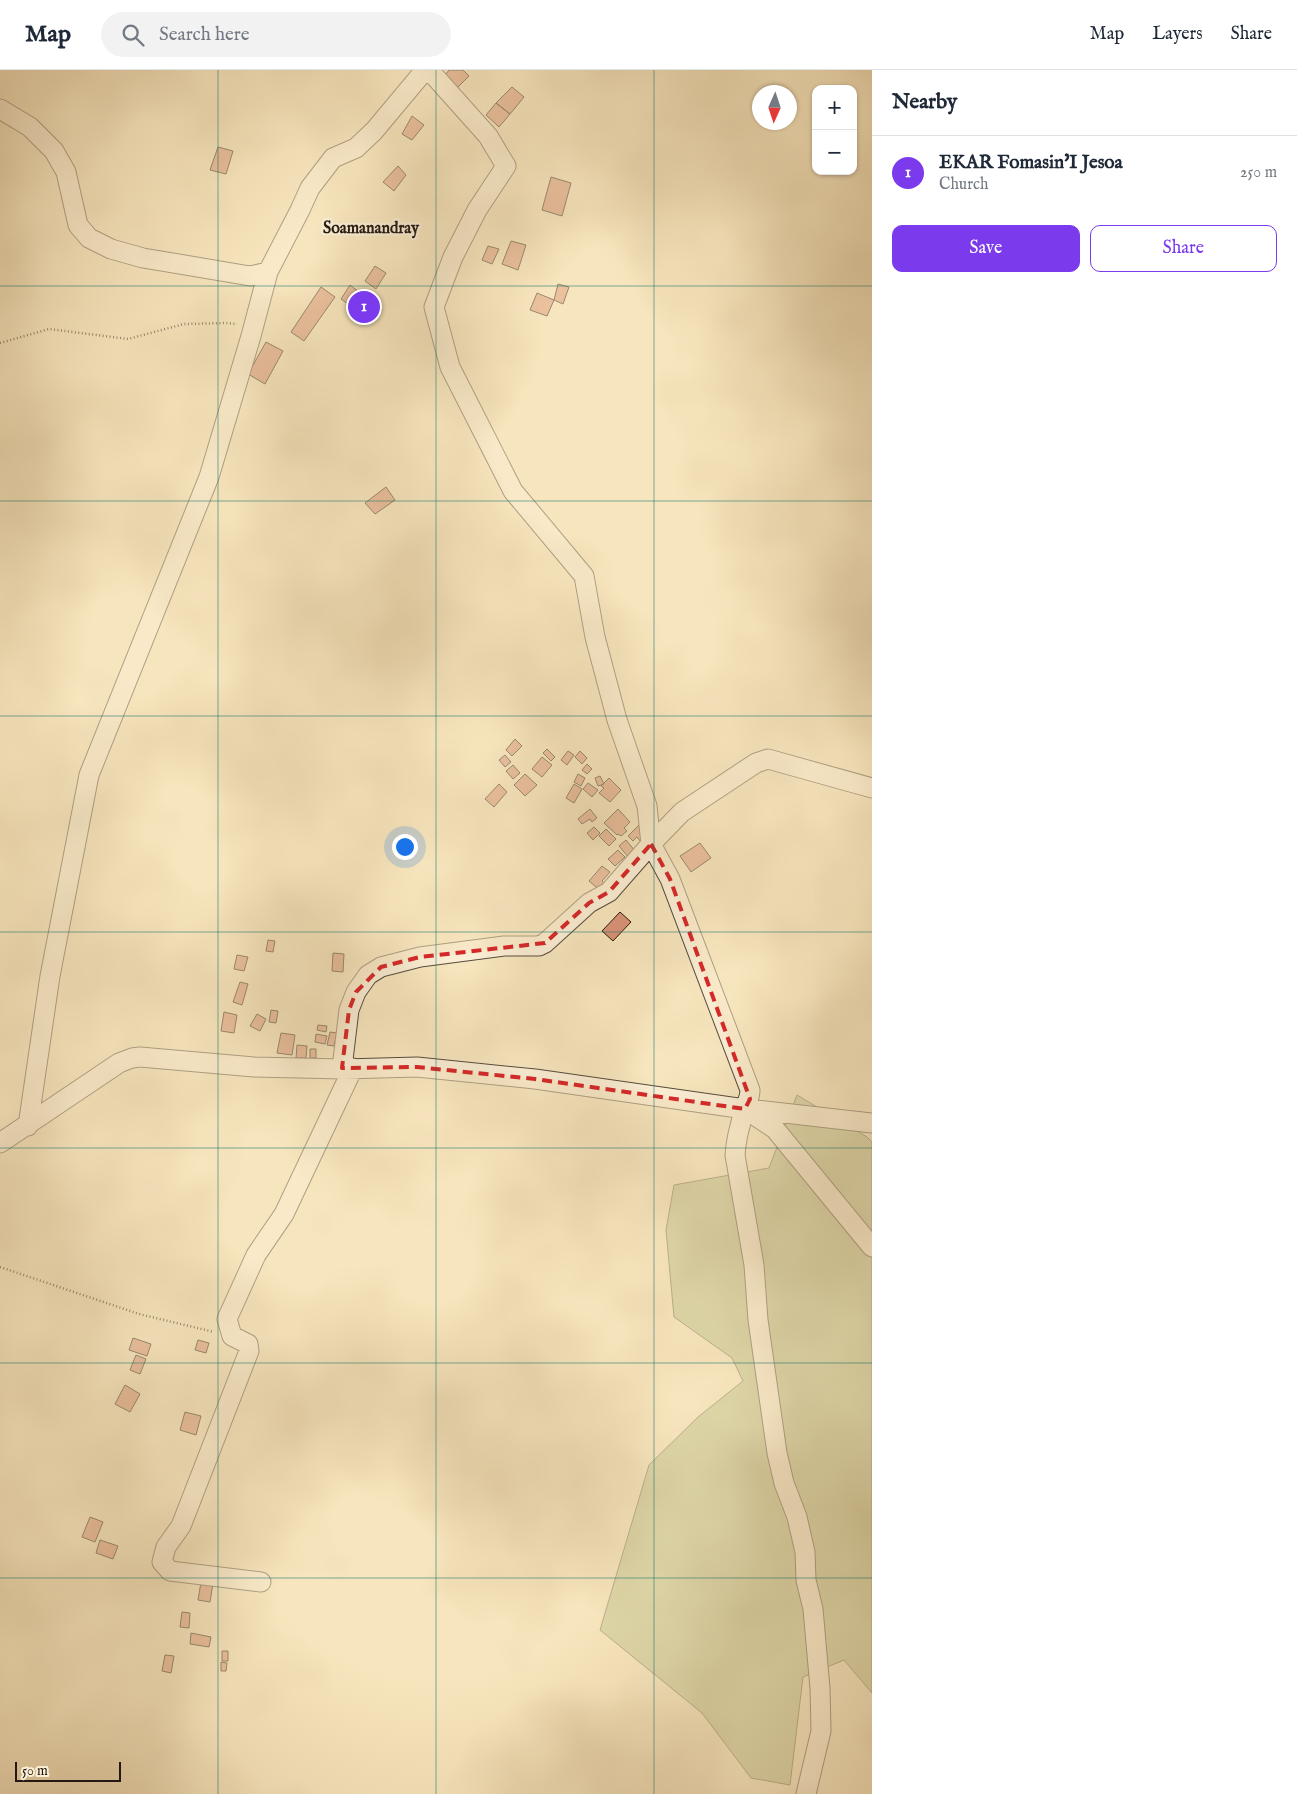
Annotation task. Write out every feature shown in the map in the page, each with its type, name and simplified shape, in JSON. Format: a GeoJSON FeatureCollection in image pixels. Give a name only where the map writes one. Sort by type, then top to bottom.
{"type":"FeatureCollection","features":[{"type":"Feature","properties":{"kind":"street"},"geometry":{"type":"LineString","coordinates":[[28,1126],[50,976],[90,775],[208,477],[268,272],[310,188],[333,158],[356,148],[374,131],[427,70],[488,136],[506,166],[469,226],[453,257],[434,306],[450,368],[513,491],[584,576],[595,637],[618,720],[647,806],[651,844],[670,879],[750,1090],[750,1099],[745,1108],[736,1140],[735,1155],[754,1266],[758,1320],[777,1453],[784,1483],[797,1518],[805,1552],[806,1580],[813,1609],[819,1678],[821,1732],[806,1794]]}},
{"type":"Feature","properties":{"kind":"street"},"geometry":{"type":"LineString","coordinates":[[0,109],[30,128],[54,150],[66,172],[78,225],[89,238],[111,249],[143,258],[250,276],[268,272]]}},
{"type":"Feature","properties":{"kind":"street"},"geometry":{"type":"LineString","coordinates":[[261,1582],[170,1571],[162,1562],[166,1547],[181,1526],[250,1351],[248,1344],[232,1336],[227,1319],[256,1255],[284,1214],[347,1068],[349,1010],[356,992],[368,975],[381,966],[420,958],[504,946],[539,946],[545,943],[589,903],[609,892],[682,812],[756,763],[768,759],[872,788]]}},
{"type":"Feature","properties":{"kind":"street"},"geometry":{"type":"LineString","coordinates":[[0,1143],[120,1063],[140,1057],[254,1067],[417,1067],[525,1078],[872,1123]]}},
{"type":"Feature","properties":{"kind":"street"},"geometry":{"type":"LineString","coordinates":[[745,1108],[775,1129],[872,1247]]}},
{"type":"Feature","properties":{"kind":"path"},"geometry":{"type":"LineString","coordinates":[[0,343],[49,329],[128,339],[184,324],[226,323],[253,327]]}},
{"type":"Feature","properties":{"kind":"path"},"geometry":{"type":"LineString","coordinates":[[0,1267],[138,1314],[232,1336]]}},
{"type":"Feature","properties":{"kind":"highlighted area"},"geometry":{"type":"Polygon","coordinates":[[[651,844],[670,879],[750,1099],[745,1109],[535,1079],[417,1067],[342,1068],[349,1010],[356,992],[381,967],[420,957],[545,943],[589,903],[609,892],[651,844]]]}},
{"type":"Feature","properties":{"kind":"green space"},"geometry":{"type":"Polygon","coordinates":[[[797,1095],[867,1137],[872,1142],[872,1693],[844,1660],[803,1677],[790,1785],[751,1778],[702,1713],[600,1630],[649,1465],[698,1417],[743,1381],[732,1358],[674,1317],[666,1230],[674,1185],[769,1168],[797,1095]]]}},
{"type":"Feature","properties":{"kind":"building"},"geometry":{"type":"Polygon","coordinates":[[[449,70],[463,70],[469,76],[455,90],[443,78],[449,70]]]}},
{"type":"Feature","properties":{"kind":"building"},"geometry":{"type":"Polygon","coordinates":[[[512,87],[524,97],[510,114],[496,103],[512,87]]]}},
{"type":"Feature","properties":{"kind":"building"},"geometry":{"type":"Polygon","coordinates":[[[496,103],[510,114],[499,127],[486,115],[496,103]]]}},
{"type":"Feature","properties":{"kind":"building"},"geometry":{"type":"Polygon","coordinates":[[[412,116],[424,125],[412,140],[402,134],[412,116]]]}},
{"type":"Feature","properties":{"kind":"building"},"geometry":{"type":"Polygon","coordinates":[[[218,147],[233,151],[226,174],[210,170],[218,147]]]}},
{"type":"Feature","properties":{"kind":"building"},"geometry":{"type":"Polygon","coordinates":[[[398,166],[406,175],[394,191],[383,182],[398,166]]]}},
{"type":"Feature","properties":{"kind":"building"},"geometry":{"type":"Polygon","coordinates":[[[551,177],[571,183],[562,216],[542,210],[551,177]]]}},
{"type":"Feature","properties":{"kind":"building"},"geometry":{"type":"Polygon","coordinates":[[[511,241],[526,245],[518,270],[502,264],[511,241]]]}},
{"type":"Feature","properties":{"kind":"building"},"geometry":{"type":"Polygon","coordinates":[[[488,246],[499,249],[492,264],[482,260],[488,246]]]}},
{"type":"Feature","properties":{"kind":"building"},"geometry":{"type":"Polygon","coordinates":[[[375,266],[386,273],[376,289],[365,281],[375,266]]]}},
{"type":"Feature","properties":{"kind":"building"},"geometry":{"type":"Polygon","coordinates":[[[558,284],[569,287],[563,304],[554,300],[558,284]]]}},
{"type":"Feature","properties":{"kind":"building"},"geometry":{"type":"Polygon","coordinates":[[[350,285],[382,310],[373,322],[341,299],[350,285]]]}},
{"type":"Feature","properties":{"kind":"building"},"geometry":{"type":"Polygon","coordinates":[[[321,287],[335,297],[304,341],[291,332],[321,287]]]}},
{"type":"Feature","properties":{"kind":"building"},"geometry":{"type":"Polygon","coordinates":[[[537,293],[554,300],[547,316],[530,310],[537,293]]]}},
{"type":"Feature","properties":{"kind":"building"},"geometry":{"type":"Polygon","coordinates":[[[266,342],[283,351],[265,384],[248,374],[266,342]]]}},
{"type":"Feature","properties":{"kind":"building"},"geometry":{"type":"Polygon","coordinates":[[[386,487],[395,500],[375,514],[365,503],[386,487]]]}},
{"type":"Feature","properties":{"kind":"building"},"geometry":{"type":"Polygon","coordinates":[[[515,739],[522,746],[512,756],[506,750],[515,739]]]}},
{"type":"Feature","properties":{"kind":"building"},"geometry":{"type":"Polygon","coordinates":[[[547,749],[555,757],[551,761],[543,753],[547,749]]]}},
{"type":"Feature","properties":{"kind":"building"},"geometry":{"type":"Polygon","coordinates":[[[568,751],[574,755],[567,765],[561,760],[568,751]]]}},
{"type":"Feature","properties":{"kind":"building"},"geometry":{"type":"Polygon","coordinates":[[[580,751],[587,758],[582,764],[575,757],[580,751]]]}},
{"type":"Feature","properties":{"kind":"building"},"geometry":{"type":"Polygon","coordinates":[[[505,755],[511,762],[505,767],[499,760],[505,755]]]}},
{"type":"Feature","properties":{"kind":"building"},"geometry":{"type":"Polygon","coordinates":[[[542,757],[552,765],[542,777],[532,769],[542,757]]]}},
{"type":"Feature","properties":{"kind":"building"},"geometry":{"type":"Polygon","coordinates":[[[587,764],[592,769],[587,774],[582,770],[587,764]]]}},
{"type":"Feature","properties":{"kind":"building"},"geometry":{"type":"Polygon","coordinates":[[[513,765],[520,773],[513,779],[506,771],[513,765]]]}},
{"type":"Feature","properties":{"kind":"building"},"geometry":{"type":"Polygon","coordinates":[[[525,774],[537,785],[525,796],[514,785],[525,774]]]}},
{"type":"Feature","properties":{"kind":"building"},"geometry":{"type":"Polygon","coordinates":[[[578,774],[585,778],[581,786],[574,782],[578,774]]]}},
{"type":"Feature","properties":{"kind":"building"},"geometry":{"type":"Polygon","coordinates":[[[600,776],[604,784],[598,786],[595,778],[600,776]]]}},
{"type":"Feature","properties":{"kind":"building"},"geometry":{"type":"Polygon","coordinates":[[[609,778],[621,790],[610,802],[599,793],[604,788],[601,786],[609,778]]]}},
{"type":"Feature","properties":{"kind":"building"},"geometry":{"type":"Polygon","coordinates":[[[588,783],[598,790],[592,797],[583,789],[588,783]]]}},
{"type":"Feature","properties":{"kind":"building"},"geometry":{"type":"Polygon","coordinates":[[[499,784],[507,792],[494,807],[485,799],[499,784]]]}},
{"type":"Feature","properties":{"kind":"building"},"geometry":{"type":"Polygon","coordinates":[[[574,784],[582,789],[574,803],[566,798],[574,784]]]}},
{"type":"Feature","properties":{"kind":"building"},"geometry":{"type":"Polygon","coordinates":[[[590,809],[597,818],[592,822],[590,819],[582,824],[578,819],[590,809]]]}},
{"type":"Feature","properties":{"kind":"building"},"geometry":{"type":"Polygon","coordinates":[[[618,809],[630,822],[624,828],[627,831],[621,836],[617,835],[604,823],[618,809]]]}},
{"type":"Feature","properties":{"kind":"building"},"geometry":{"type":"Polygon","coordinates":[[[639,825],[648,835],[641,842],[637,837],[633,841],[628,836],[639,825]]]}},
{"type":"Feature","properties":{"kind":"building"},"geometry":{"type":"Polygon","coordinates":[[[594,827],[600,833],[593,840],[587,833],[594,827]]]}},
{"type":"Feature","properties":{"kind":"building"},"geometry":{"type":"Polygon","coordinates":[[[606,829],[616,839],[609,846],[599,836],[606,829]]]}},
{"type":"Feature","properties":{"kind":"building"},"geometry":{"type":"Polygon","coordinates":[[[626,840],[636,852],[629,858],[619,846],[626,840]]]}},
{"type":"Feature","properties":{"kind":"building"},"geometry":{"type":"Polygon","coordinates":[[[700,843],[711,858],[691,872],[680,856],[700,843]]]}},
{"type":"Feature","properties":{"kind":"building"},"geometry":{"type":"Polygon","coordinates":[[[618,850],[625,857],[615,866],[608,859],[618,850]]]}},
{"type":"Feature","properties":{"kind":"building"},"geometry":{"type":"Polygon","coordinates":[[[602,866],[610,872],[602,881],[607,886],[602,892],[589,881],[602,866]]]}},
{"type":"Feature","properties":{"kind":"building"},"geometry":{"type":"Polygon","coordinates":[[[620,912],[631,922],[613,941],[602,931],[620,912]]]}},
{"type":"Feature","properties":{"kind":"building"},"geometry":{"type":"Polygon","coordinates":[[[268,940],[275,941],[273,952],[266,951],[268,940]]]}},
{"type":"Feature","properties":{"kind":"building"},"geometry":{"type":"Polygon","coordinates":[[[333,953],[344,954],[343,972],[332,971],[333,953]]]}},
{"type":"Feature","properties":{"kind":"building"},"geometry":{"type":"Polygon","coordinates":[[[237,955],[248,957],[244,971],[234,969],[237,955]]]}},
{"type":"Feature","properties":{"kind":"building"},"geometry":{"type":"Polygon","coordinates":[[[240,982],[248,984],[242,1005],[233,1002],[240,982]]]}},
{"type":"Feature","properties":{"kind":"building"},"geometry":{"type":"Polygon","coordinates":[[[271,1010],[278,1011],[276,1023],[269,1022],[271,1010]]]}},
{"type":"Feature","properties":{"kind":"building"},"geometry":{"type":"Polygon","coordinates":[[[224,1012],[237,1015],[234,1033],[221,1031],[224,1012]]]}},
{"type":"Feature","properties":{"kind":"building"},"geometry":{"type":"Polygon","coordinates":[[[257,1014],[266,1019],[260,1031],[250,1026],[257,1014]]]}},
{"type":"Feature","properties":{"kind":"building"},"geometry":{"type":"Polygon","coordinates":[[[318,1025],[327,1026],[326,1032],[317,1030],[318,1025]]]}},
{"type":"Feature","properties":{"kind":"building"},"geometry":{"type":"Polygon","coordinates":[[[330,1032],[337,1033],[334,1046],[327,1045],[330,1032]]]}},
{"type":"Feature","properties":{"kind":"building"},"geometry":{"type":"Polygon","coordinates":[[[281,1033],[295,1035],[292,1055],[277,1053],[281,1033]]]}},
{"type":"Feature","properties":{"kind":"building"},"geometry":{"type":"Polygon","coordinates":[[[316,1034],[327,1036],[325,1044],[315,1042],[316,1034]]]}},
{"type":"Feature","properties":{"kind":"building"},"geometry":{"type":"Polygon","coordinates":[[[297,1045],[307,1046],[306,1058],[296,1058],[297,1045]]]}},
{"type":"Feature","properties":{"kind":"building"},"geometry":{"type":"Polygon","coordinates":[[[310,1049],[316,1049],[316,1058],[310,1058],[310,1049]]]}},
{"type":"Feature","properties":{"kind":"building"},"geometry":{"type":"Polygon","coordinates":[[[133,1338],[151,1344],[147,1356],[129,1350],[133,1338]]]}},
{"type":"Feature","properties":{"kind":"building"},"geometry":{"type":"Polygon","coordinates":[[[198,1340],[209,1343],[206,1353],[195,1350],[198,1340]]]}},
{"type":"Feature","properties":{"kind":"building"},"geometry":{"type":"Polygon","coordinates":[[[136,1355],[146,1359],[140,1374],[130,1370],[136,1355]]]}},
{"type":"Feature","properties":{"kind":"building"},"geometry":{"type":"Polygon","coordinates":[[[125,1385],[140,1394],[130,1412],[115,1404],[125,1385]]]}},
{"type":"Feature","properties":{"kind":"building"},"geometry":{"type":"Polygon","coordinates":[[[185,1412],[201,1416],[196,1435],[180,1430],[185,1412]]]}},
{"type":"Feature","properties":{"kind":"building"},"geometry":{"type":"Polygon","coordinates":[[[90,1517],[103,1522],[95,1542],[82,1537],[90,1517]]]}},
{"type":"Feature","properties":{"kind":"building"},"geometry":{"type":"Polygon","coordinates":[[[100,1540],[118,1546],[113,1559],[96,1553],[100,1540]]]}},
{"type":"Feature","properties":{"kind":"building"},"geometry":{"type":"Polygon","coordinates":[[[201,1582],[213,1583],[210,1602],[198,1600],[201,1582]]]}},
{"type":"Feature","properties":{"kind":"building"},"geometry":{"type":"Polygon","coordinates":[[[182,1612],[190,1613],[189,1628],[180,1627],[182,1612]]]}},
{"type":"Feature","properties":{"kind":"building"},"geometry":{"type":"Polygon","coordinates":[[[191,1633],[211,1637],[209,1647],[190,1644],[191,1633]]]}},
{"type":"Feature","properties":{"kind":"building"},"geometry":{"type":"Polygon","coordinates":[[[222,1651],[228,1651],[228,1661],[222,1661],[222,1651]]]}},
{"type":"Feature","properties":{"kind":"building"},"geometry":{"type":"Polygon","coordinates":[[[165,1655],[174,1656],[171,1673],[162,1671],[165,1655]]]}},
{"type":"Feature","properties":{"kind":"building"},"geometry":{"type":"Polygon","coordinates":[[[221,1662],[227,1663],[226,1671],[221,1671],[221,1662]]]}},
{"type":"Feature","properties":{"kind":"place","name":"EKAR Fomasin'I Jesoa"},"geometry":{"type":"Point","coordinates":[364,307]}},
{"type":"Feature","properties":{"kind":"district","name":"Soamanandray"},"geometry":{"type":"Point","coordinates":[371,227]}}]}
